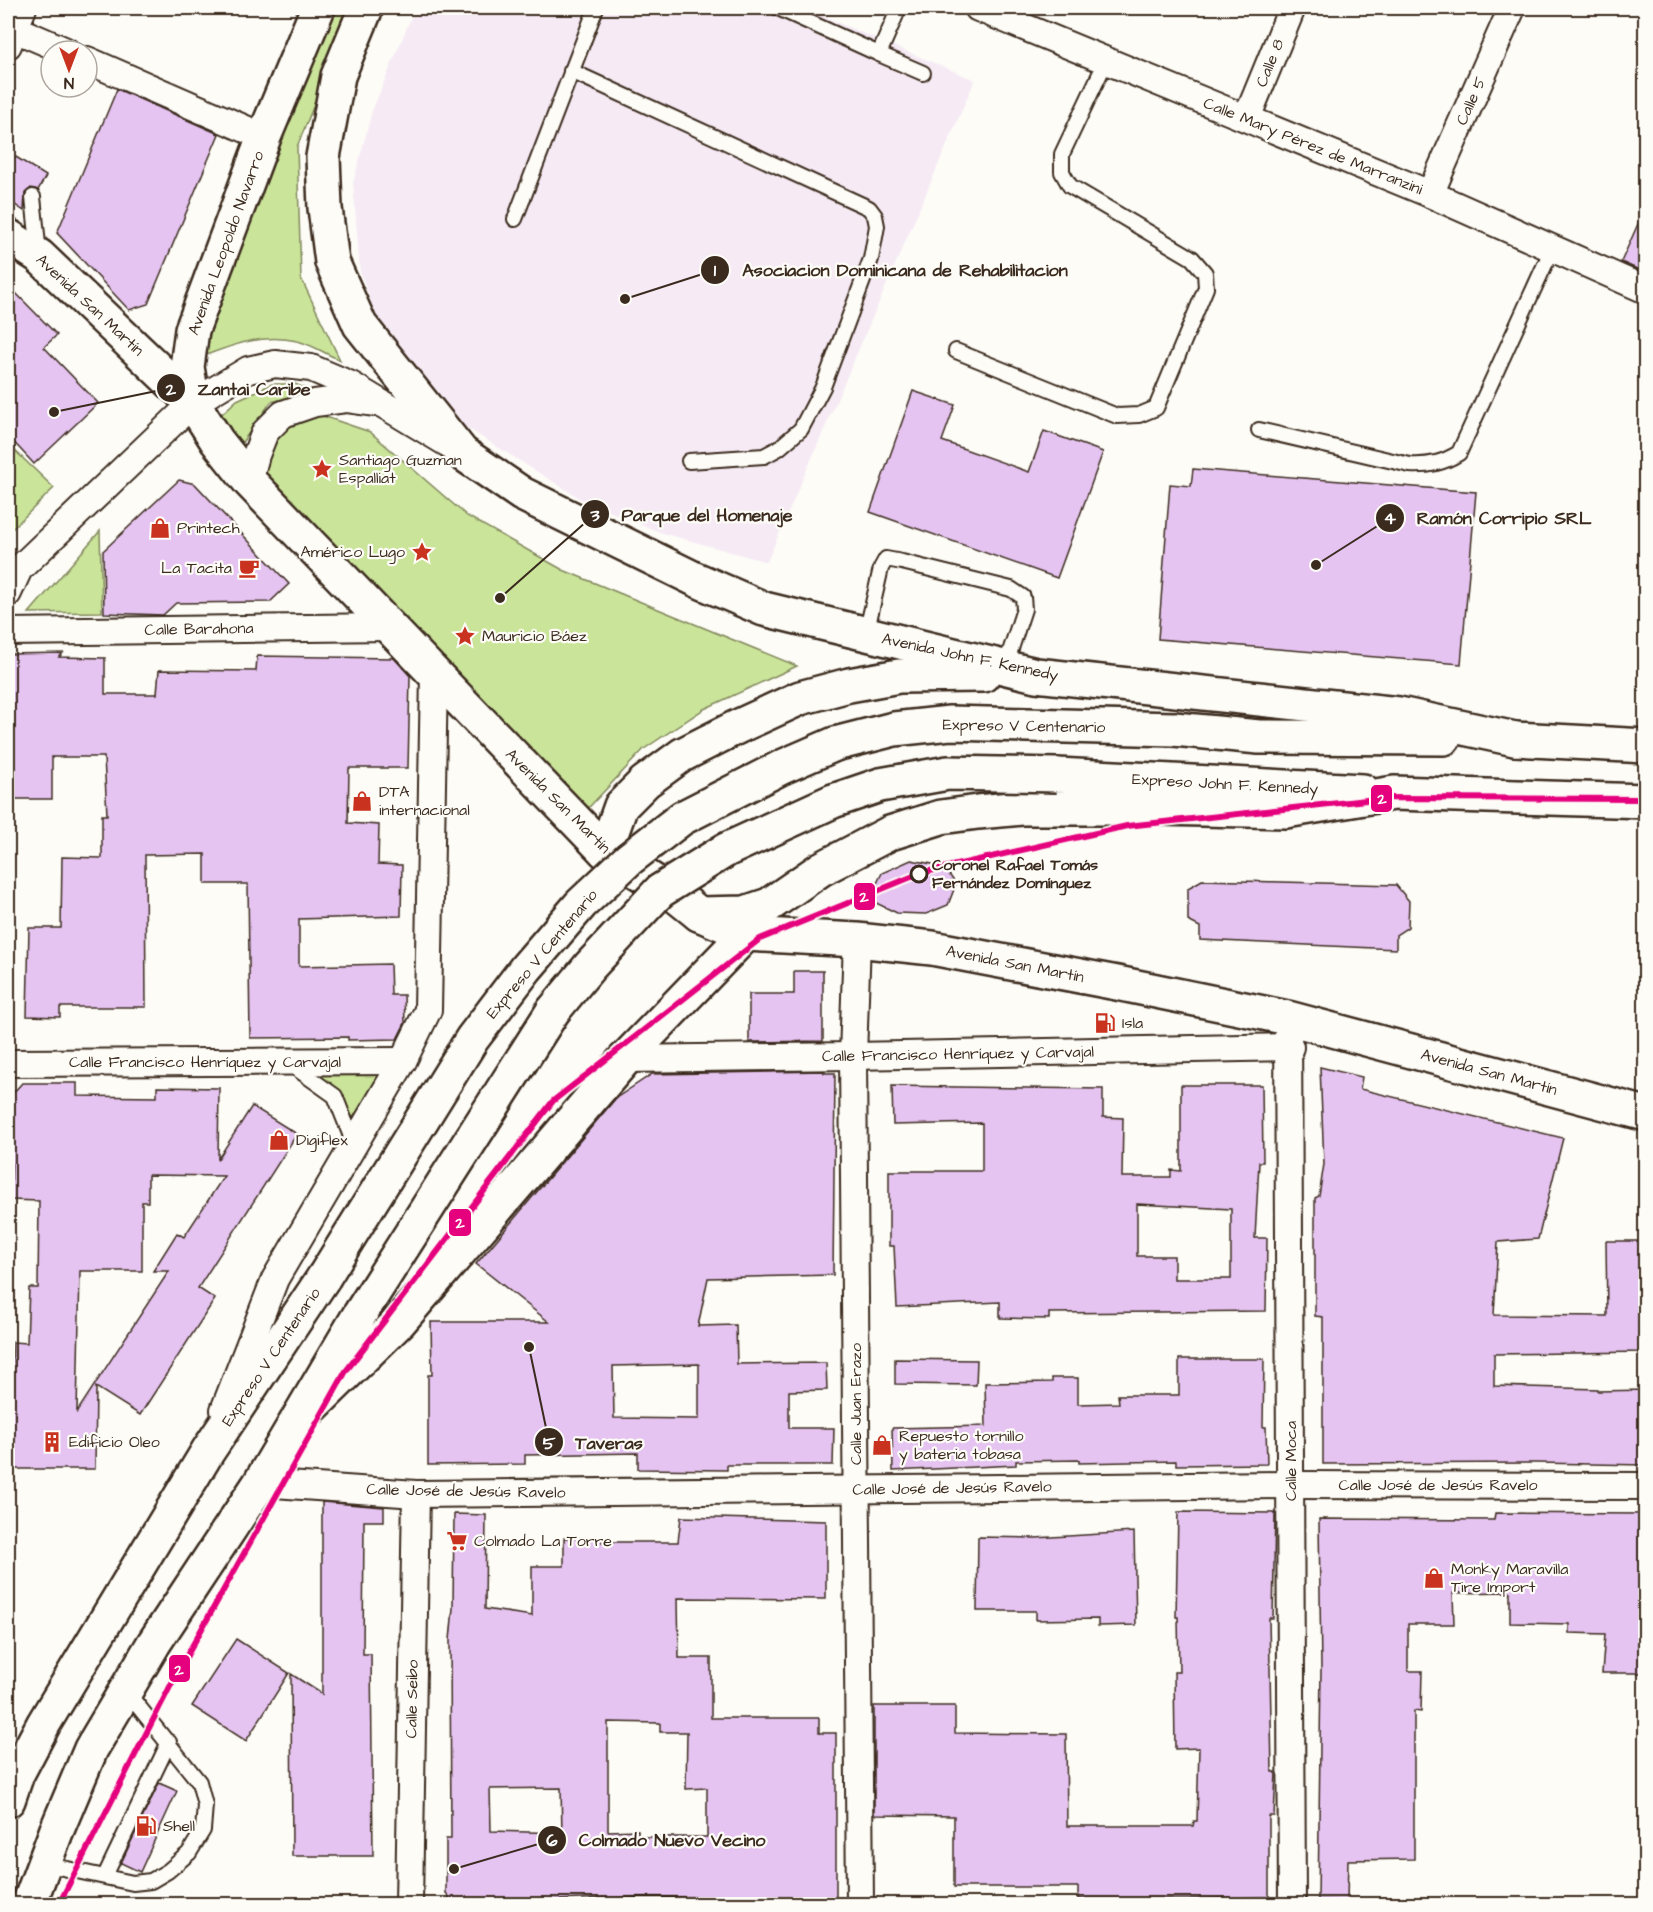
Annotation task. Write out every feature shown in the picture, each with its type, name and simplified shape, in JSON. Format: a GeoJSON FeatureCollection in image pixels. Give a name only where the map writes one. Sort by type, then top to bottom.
{"type":"FeatureCollection","features":[{"type":"Feature","properties":{"kind":"main road","name":"Avenida Leopoldo Navarro"},"geometry":{"type":"LineString","coordinates":[[193,403],[188,367],[192,330],[264,137],[318,8]]}},
{"type":"Feature","properties":{"kind":"main road"},"geometry":{"type":"LineString","coordinates":[[366,8],[338,76],[323,157],[325,208],[332,262],[360,325],[462,453]]}},
{"type":"Feature","properties":{"kind":"main road","name":"Avenida San Martín"},"geometry":{"type":"LineString","coordinates":[[8,236],[39,256],[193,403],[217,441],[249,481],[605,851],[674,894],[699,914],[746,934],[857,940],[932,948],[1646,1114]]}},
{"type":"Feature","properties":{"kind":"main road","name":"Avenida John F. Kennedy"},"geometry":{"type":"LineString","coordinates":[[462,453],[522,494],[694,579],[764,609],[1036,675],[1399,714],[1515,739]]}},
{"type":"Feature","properties":{"kind":"main road"},"geometry":{"type":"LineString","coordinates":[[605,851],[621,806],[645,782],[682,755],[800,698],[849,685],[899,676],[1036,675]]}},
{"type":"Feature","properties":{"kind":"main road","name":"Expreso V Centenario"},"geometry":{"type":"LineString","coordinates":[[8,1800],[17,1774],[45,1723],[208,1451],[324,1276],[472,1039],[526,968],[581,904],[629,859],[682,818],[782,767],[835,744],[894,729],[950,723],[1174,729],[1259,737],[1515,739]]}},
{"type":"Feature","properties":{"kind":"main road"},"geometry":{"type":"LineString","coordinates":[[1515,739],[1646,746]]}},
{"type":"Feature","properties":{"kind":"main road","name":"Expreso John F. Kennedy"},"geometry":{"type":"LineString","coordinates":[[294,1425],[360,1314],[553,1011],[590,966],[660,891],[726,850],[833,801],[880,785],[948,773],[1057,774],[1394,793],[1646,801]]}},
{"type":"Feature","properties":{"kind":"main road"},"geometry":{"type":"LineString","coordinates":[[699,914],[745,913],[769,905],[821,869],[890,833],[942,817],[1022,808],[1286,811],[1394,793]]}},
{"type":"Feature","properties":{"kind":"main road"},"geometry":{"type":"LineString","coordinates":[[29,1905],[92,1749],[154,1643],[260,1483],[294,1425],[399,1322],[626,1059],[746,934]]}},
{"type":"Feature","properties":{"kind":"street","name":"Calle Mary Pérez de Marranzini"},"geometry":{"type":"LineString","coordinates":[[978,8],[1029,18],[1106,61],[1430,194],[1646,290]]}},
{"type":"Feature","properties":{"kind":"street","name":"Calle 8"},"geometry":{"type":"LineString","coordinates":[[1247,118],[1292,8]]}},
{"type":"Feature","properties":{"kind":"street","name":"Calle 5"},"geometry":{"type":"LineString","coordinates":[[1430,194],[1512,8]]}},
{"type":"Feature","properties":{"kind":"street"},"geometry":{"type":"LineString","coordinates":[[13,27],[40,39]]}},
{"type":"Feature","properties":{"kind":"street"},"geometry":{"type":"LineString","coordinates":[[99,65],[264,137]]}},
{"type":"Feature","properties":{"kind":"street"},"geometry":{"type":"LineString","coordinates":[[8,593],[19,569],[193,403],[248,370],[275,364],[311,368],[351,385],[386,404],[462,453]]}},
{"type":"Feature","properties":{"kind":"street"},"geometry":{"type":"LineString","coordinates":[[249,481],[265,432],[283,414],[315,403],[346,399],[386,404]]}},
{"type":"Feature","properties":{"kind":"street","name":"Calle Barahona"},"geometry":{"type":"LineString","coordinates":[[8,632],[390,627]]}},
{"type":"Feature","properties":{"kind":"street","name":"Expreso V Centenario"},"geometry":{"type":"LineString","coordinates":[[208,1451],[275,1279],[403,1062],[428,1010],[434,674]]}},
{"type":"Feature","properties":{"kind":"street","name":"Calle Juan Erazo"},"geometry":{"type":"LineString","coordinates":[[857,940],[853,1056],[860,1905]]}},
{"type":"Feature","properties":{"kind":"street","name":"Calle Francisco Henríquez y Carvajal"},"geometry":{"type":"LineString","coordinates":[[626,1059],[853,1056],[1289,1032]]}},
{"type":"Feature","properties":{"kind":"street","name":"Calle Moca"},"geometry":{"type":"LineString","coordinates":[[1289,1032],[1292,1905]]}},
{"type":"Feature","properties":{"kind":"street","name":"Calle Francisco Henríquez y Carvajal"},"geometry":{"type":"LineString","coordinates":[[8,1064],[403,1062]]}},
{"type":"Feature","properties":{"kind":"street","name":"Calle José de Jesús Ravelo"},"geometry":{"type":"LineString","coordinates":[[260,1483],[416,1494],[1291,1485],[1646,1486]]}},
{"type":"Feature","properties":{"kind":"street","name":"Calle Seibo"},"geometry":{"type":"LineString","coordinates":[[409,1905],[416,1494]]}},
{"type":"Feature","properties":{"kind":"lane"},"geometry":{"type":"LineString","coordinates":[[515,219],[596,8]]}},
{"type":"Feature","properties":{"kind":"lane"},"geometry":{"type":"LineString","coordinates":[[778,8],[923,73]]}},
{"type":"Feature","properties":{"kind":"lane"},"geometry":{"type":"LineString","coordinates":[[879,54],[899,8]]}},
{"type":"Feature","properties":{"kind":"lane"},"geometry":{"type":"LineString","coordinates":[[956,351],[1117,416],[1139,415],[1156,408],[1206,288],[1205,273],[1192,258],[1070,186],[1062,172],[1062,154],[1106,61]]}},
{"type":"Feature","properties":{"kind":"lane"},"geometry":{"type":"LineString","coordinates":[[571,71],[869,208],[875,216],[877,226],[871,260],[823,387],[801,429],[779,448],[764,456],[689,461]]}},
{"type":"Feature","properties":{"kind":"lane"},"geometry":{"type":"LineString","coordinates":[[33,197],[39,256]]}},
{"type":"Feature","properties":{"kind":"lane"},"geometry":{"type":"LineString","coordinates":[[1259,430],[1410,465],[1426,466],[1444,462],[1460,453],[1552,249]]}},
{"type":"Feature","properties":{"kind":"lane"},"geometry":{"type":"LineString","coordinates":[[866,634],[881,568],[886,560],[902,562],[1011,589],[1023,597],[1024,609],[1005,667]]}},
{"type":"Feature","properties":{"kind":"lane"},"geometry":{"type":"LineString","coordinates":[[286,1062],[335,1096],[354,1144]]}},
{"type":"Feature","properties":{"kind":"lane"},"geometry":{"type":"LineString","coordinates":[[44,1864],[133,1883],[151,1881],[168,1871],[189,1853],[203,1830],[205,1805],[199,1782],[126,1691]]}},
{"type":"Feature","properties":{"kind":"lane"},"geometry":{"type":"LineString","coordinates":[[105,1876],[169,1742]]}},
{"type":"Feature","properties":{"kind":"shaded area"},"geometry":{"type":"Polygon","coordinates":[[[415,8],[803,8],[975,80],[767,562],[662,533],[584,501],[448,416],[379,325],[360,272],[353,183],[372,111],[415,8]]]}},
{"type":"Feature","properties":{"kind":"green space"},"geometry":{"type":"Polygon","coordinates":[[[318,8],[353,8],[297,147],[301,278],[340,360],[302,342],[272,338],[236,345],[201,357],[199,345],[318,8]]]}},
{"type":"Feature","properties":{"kind":"green space"},"geometry":{"type":"Polygon","coordinates":[[[272,384],[295,384],[314,392],[271,402],[238,448],[213,422],[237,400],[272,384]]]}},
{"type":"Feature","properties":{"kind":"green space"},"geometry":{"type":"Polygon","coordinates":[[[317,414],[370,432],[467,516],[563,570],[797,666],[704,709],[644,749],[577,820],[266,486],[266,458],[285,429],[317,414]]]}},
{"type":"Feature","properties":{"kind":"green space"},"geometry":{"type":"Polygon","coordinates":[[[8,444],[54,488],[8,533],[8,444]]]}},
{"type":"Feature","properties":{"kind":"green space"},"geometry":{"type":"Polygon","coordinates":[[[100,531],[102,612],[29,613],[100,531]]]}},
{"type":"Feature","properties":{"kind":"green space"},"geometry":{"type":"Polygon","coordinates":[[[307,1069],[388,1070],[355,1123],[340,1091],[307,1069]]]}},
{"type":"Feature","properties":{"kind":"building"},"geometry":{"type":"Polygon","coordinates":[[[117,89],[219,134],[148,304],[129,310],[57,233],[117,89]]]}},
{"type":"Feature","properties":{"kind":"building"},"geometry":{"type":"Polygon","coordinates":[[[8,152],[46,176],[38,190],[31,188],[25,193],[24,211],[8,200],[8,152]]]}},
{"type":"Feature","properties":{"kind":"building"},"geometry":{"type":"Polygon","coordinates":[[[1646,206],[1646,273],[1621,262],[1646,206]]]}},
{"type":"Feature","properties":{"kind":"building"},"geometry":{"type":"Polygon","coordinates":[[[8,285],[57,335],[44,347],[98,403],[34,464],[8,436],[8,285]]]}},
{"type":"Feature","properties":{"kind":"building"},"geometry":{"type":"Polygon","coordinates":[[[913,391],[955,405],[942,441],[1029,472],[1044,431],[1103,452],[1057,578],[870,512],[913,391]]]}},
{"type":"Feature","properties":{"kind":"building"},"geometry":{"type":"Polygon","coordinates":[[[1193,469],[1476,492],[1461,664],[1158,639],[1170,484],[1191,486],[1193,469]]]}},
{"type":"Feature","properties":{"kind":"building"},"geometry":{"type":"Polygon","coordinates":[[[179,480],[195,484],[289,584],[270,602],[176,603],[163,615],[104,613],[103,551],[179,480]]]}},
{"type":"Feature","properties":{"kind":"building"},"geometry":{"type":"Polygon","coordinates":[[[63,653],[59,657],[105,658],[105,694],[157,694],[159,670],[256,671],[257,656],[394,658],[410,676],[408,768],[349,768],[348,823],[379,825],[378,864],[402,865],[401,916],[299,919],[299,966],[390,964],[391,995],[404,995],[405,1023],[397,1039],[250,1038],[248,884],[205,884],[205,854],[145,855],[146,1007],[60,1007],[60,1017],[27,1016],[29,928],[61,928],[62,857],[102,858],[102,815],[107,815],[104,757],[52,757],[52,799],[10,799],[8,654],[63,653]]]}},
{"type":"Feature","properties":{"kind":"building"},"geometry":{"type":"Polygon","coordinates":[[[911,860],[943,866],[956,884],[948,905],[926,914],[897,913],[855,893],[875,887],[882,873],[911,860]]]}},
{"type":"Feature","properties":{"kind":"building"},"geometry":{"type":"Polygon","coordinates":[[[1202,880],[1396,885],[1409,901],[1408,927],[1396,935],[1396,949],[1200,940],[1200,927],[1188,921],[1188,888],[1202,880]]]}},
{"type":"Feature","properties":{"kind":"building"},"geometry":{"type":"Polygon","coordinates":[[[794,971],[823,971],[823,1041],[749,1042],[749,994],[794,994],[794,971]]]}},
{"type":"Feature","properties":{"kind":"building"},"geometry":{"type":"Polygon","coordinates":[[[1320,1067],[1362,1077],[1360,1089],[1563,1138],[1538,1239],[1498,1242],[1494,1315],[1607,1316],[1606,1241],[1646,1241],[1646,1352],[1494,1354],[1494,1386],[1598,1389],[1598,1391],[1646,1390],[1646,1465],[1323,1464],[1323,1317],[1315,1316],[1315,1198],[1319,1196],[1324,1164],[1320,1067]]]}},
{"type":"Feature","properties":{"kind":"building"},"geometry":{"type":"Polygon","coordinates":[[[824,1071],[824,1073],[835,1073],[833,1275],[708,1278],[698,1326],[736,1325],[737,1364],[826,1363],[827,1390],[789,1391],[789,1428],[834,1428],[833,1465],[727,1465],[727,1470],[638,1469],[638,1453],[525,1455],[525,1464],[428,1465],[428,1375],[432,1375],[431,1322],[549,1322],[476,1264],[616,1098],[652,1074],[824,1071]],[[699,1364],[613,1366],[614,1418],[699,1419],[699,1364]]]}},
{"type":"Feature","properties":{"kind":"building"},"geometry":{"type":"Polygon","coordinates":[[[22,1083],[77,1083],[77,1096],[157,1097],[157,1087],[219,1088],[218,1159],[252,1106],[297,1134],[198,1288],[215,1299],[140,1415],[96,1387],[95,1469],[8,1469],[8,1414],[11,1414],[13,1342],[27,1343],[29,1288],[38,1288],[39,1201],[11,1200],[13,1093],[22,1083]],[[148,1175],[148,1202],[142,1202],[142,1271],[80,1271],[77,1412],[169,1271],[153,1271],[177,1233],[184,1237],[224,1176],[148,1175]]]}},
{"type":"Feature","properties":{"kind":"building"},"geometry":{"type":"Polygon","coordinates":[[[1181,1085],[1262,1085],[1263,1162],[1259,1162],[1255,1238],[1267,1238],[1266,1311],[1049,1313],[1049,1319],[1000,1318],[1000,1302],[897,1307],[894,1246],[889,1246],[889,1171],[982,1171],[982,1123],[893,1125],[892,1086],[1103,1089],[1103,1117],[1123,1118],[1122,1177],[1171,1177],[1171,1170],[1181,1171],[1181,1085]],[[1137,1204],[1137,1256],[1174,1256],[1174,1279],[1231,1279],[1231,1209],[1137,1204]]]}},
{"type":"Feature","properties":{"kind":"building"},"geometry":{"type":"Polygon","coordinates":[[[895,1359],[977,1360],[976,1385],[895,1384],[895,1359]]]}},
{"type":"Feature","properties":{"kind":"building"},"geometry":{"type":"Polygon","coordinates":[[[1179,1359],[1264,1359],[1263,1427],[1266,1427],[1267,1464],[1176,1465],[1176,1461],[1079,1463],[1079,1460],[1016,1461],[1016,1465],[893,1471],[892,1428],[986,1426],[985,1383],[1052,1382],[1052,1378],[1078,1378],[1078,1404],[1119,1403],[1118,1395],[1179,1395],[1179,1359]]]}},
{"type":"Feature","properties":{"kind":"building"},"geometry":{"type":"Polygon","coordinates":[[[322,1502],[384,1507],[384,1521],[364,1521],[363,1654],[371,1654],[373,1856],[292,1856],[291,1674],[322,1694],[322,1502]]]}},
{"type":"Feature","properties":{"kind":"building"},"geometry":{"type":"Polygon","coordinates":[[[1178,1512],[1275,1513],[1273,1618],[1269,1618],[1272,1772],[1276,1772],[1274,1816],[1269,1816],[1269,1897],[1078,1899],[1078,1887],[954,1887],[954,1816],[874,1815],[874,1706],[955,1706],[955,1733],[1066,1734],[1067,1826],[1193,1826],[1194,1821],[1197,1821],[1199,1748],[1175,1749],[1174,1672],[1179,1672],[1178,1617],[1176,1617],[1178,1512]]]}},
{"type":"Feature","properties":{"kind":"building"},"geometry":{"type":"Polygon","coordinates":[[[1495,1513],[1646,1514],[1646,1673],[1602,1673],[1605,1634],[1569,1633],[1569,1624],[1510,1623],[1510,1592],[1453,1593],[1454,1624],[1408,1624],[1408,1671],[1422,1671],[1421,1712],[1414,1711],[1414,1859],[1348,1860],[1347,1901],[1318,1900],[1321,1669],[1319,1519],[1494,1520],[1495,1513]]]}},
{"type":"Feature","properties":{"kind":"building"},"geometry":{"type":"Polygon","coordinates":[[[454,1514],[486,1515],[485,1609],[532,1616],[532,1566],[564,1566],[564,1538],[603,1538],[602,1542],[678,1542],[681,1517],[826,1521],[826,1599],[678,1598],[679,1658],[711,1658],[711,1718],[819,1718],[819,1733],[836,1733],[836,1898],[640,1897],[554,1900],[554,1904],[454,1903],[446,1893],[446,1839],[451,1839],[450,1640],[453,1608],[454,1514]],[[608,1722],[608,1831],[638,1830],[638,1837],[707,1837],[707,1788],[686,1789],[687,1732],[660,1732],[660,1723],[608,1722]],[[561,1788],[490,1789],[491,1831],[562,1833],[561,1788]]]}},
{"type":"Feature","properties":{"kind":"building"},"geometry":{"type":"Polygon","coordinates":[[[1134,1532],[1136,1625],[1098,1626],[1098,1619],[1036,1620],[1036,1611],[977,1611],[978,1537],[1035,1538],[1134,1532]]]}},
{"type":"Feature","properties":{"kind":"building"},"geometry":{"type":"Polygon","coordinates":[[[236,1639],[289,1673],[246,1741],[192,1706],[236,1639]]]}},
{"type":"Feature","properties":{"kind":"building","name":"Shell"},"geometry":{"type":"Polygon","coordinates":[[[159,1783],[177,1791],[140,1872],[121,1863],[159,1783]]]}},
{"type":"Feature","properties":{"kind":"transit line","name":"2"},"geometry":{"type":"LineString","coordinates":[[59,1904],[176,1675],[346,1371],[553,1101],[760,939],[921,873],[1127,826],[1385,798],[1646,799]]}},
{"type":"Feature","properties":{"kind":"place","name":"Asociacion Dominicana de Rehabilitacion"},"geometry":{"type":"Point","coordinates":[625,299]}},
{"type":"Feature","properties":{"kind":"place","name":"Zantai Caribe"},"geometry":{"type":"Point","coordinates":[54,412]}},
{"type":"Feature","properties":{"kind":"place","name":"Santiago Guzman Espalliat"},"geometry":{"type":"Point","coordinates":[322,469]}},
{"type":"Feature","properties":{"kind":"place","name":"Printech"},"geometry":{"type":"Point","coordinates":[160,528]}},
{"type":"Feature","properties":{"kind":"place","name":"Américo Lugo"},"geometry":{"type":"Point","coordinates":[422,552]}},
{"type":"Feature","properties":{"kind":"place","name":"Ramón Corripio SRL"},"geometry":{"type":"Point","coordinates":[1316,565]}},
{"type":"Feature","properties":{"kind":"place","name":"La Tacita"},"geometry":{"type":"Point","coordinates":[249,568]}},
{"type":"Feature","properties":{"kind":"place","name":"Parque del Homenaje"},"geometry":{"type":"Point","coordinates":[500,598]}},
{"type":"Feature","properties":{"kind":"place","name":"Mauricio Báez"},"geometry":{"type":"Point","coordinates":[465,636]}},
{"type":"Feature","properties":{"kind":"place","name":"DTA internacional"},"geometry":{"type":"Point","coordinates":[362,801]}},
{"type":"Feature","properties":{"kind":"place","name":"Coronel Rafael Tomás Fernández Domínguez"},"geometry":{"type":"Point","coordinates":[919,874]}},
{"type":"Feature","properties":{"kind":"place","name":"Isla"},"geometry":{"type":"Point","coordinates":[1105,1023]}},
{"type":"Feature","properties":{"kind":"place","name":"Digiflex"},"geometry":{"type":"Point","coordinates":[279,1140]}},
{"type":"Feature","properties":{"kind":"place","name":"Taveras"},"geometry":{"type":"Point","coordinates":[529,1347]}},
{"type":"Feature","properties":{"kind":"place","name":"Edificio Oleo"},"geometry":{"type":"Point","coordinates":[52,1442]}},
{"type":"Feature","properties":{"kind":"place","name":"Repuesto tornillo y bateria tobasa"},"geometry":{"type":"Point","coordinates":[882,1445]}},
{"type":"Feature","properties":{"kind":"place","name":"Colmado La Torre"},"geometry":{"type":"Point","coordinates":[457,1541]}},
{"type":"Feature","properties":{"kind":"place","name":"Monky Maravilla Tire Import"},"geometry":{"type":"Point","coordinates":[1434,1578]}},
{"type":"Feature","properties":{"kind":"place","name":"Shell"},"geometry":{"type":"Point","coordinates":[146,1826]}},
{"type":"Feature","properties":{"kind":"place","name":"Colmado Nuevo Vecino"},"geometry":{"type":"Point","coordinates":[454,1869]}}]}
